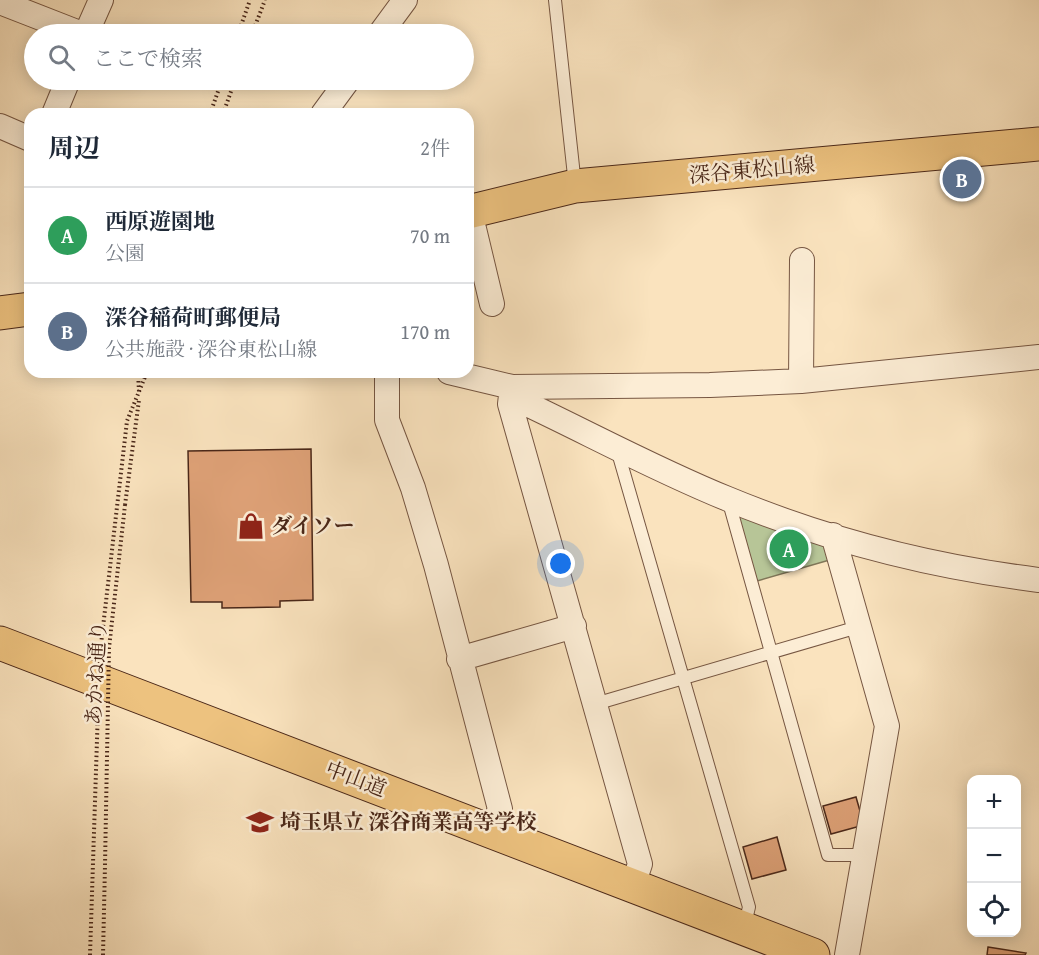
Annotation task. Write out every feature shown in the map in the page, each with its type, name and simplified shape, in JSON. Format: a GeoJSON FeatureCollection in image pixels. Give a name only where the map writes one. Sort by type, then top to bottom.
{"type":"FeatureCollection","features":[{"type":"Feature","properties":{"kind":"main road","name":"深谷東松山線"},"geometry":{"type":"LineString","coordinates":[[474,211],[575,186],[1039,144]]}},
{"type":"Feature","properties":{"kind":"main road"},"geometry":{"type":"LineString","coordinates":[[0,313],[24,310]]}},
{"type":"Feature","properties":{"kind":"main road","name":"中山道"},"geometry":{"type":"LineString","coordinates":[[0,643],[813,955]]}},
{"type":"Feature","properties":{"kind":"street"},"geometry":{"type":"LineString","coordinates":[[89,24],[101,0]]}},
{"type":"Feature","properties":{"kind":"street"},"geometry":{"type":"LineString","coordinates":[[387,24],[405,0]]}},
{"type":"Feature","properties":{"kind":"street"},"geometry":{"type":"LineString","coordinates":[[0,2],[58,24]]}},
{"type":"Feature","properties":{"kind":"street"},"geometry":{"type":"LineString","coordinates":[[56,108],[64,90]]}},
{"type":"Feature","properties":{"kind":"street"},"geometry":{"type":"LineString","coordinates":[[327,108],[341,90]]}},
{"type":"Feature","properties":{"kind":"street"},"geometry":{"type":"LineString","coordinates":[[0,126],[24,136]]}},
{"type":"Feature","properties":{"kind":"street"},"geometry":{"type":"LineString","coordinates":[[474,232],[492,304]]}},
{"type":"Feature","properties":{"kind":"street"},"geometry":{"type":"LineString","coordinates":[[801,381],[802,260]]}},
{"type":"Feature","properties":{"kind":"street"},"geometry":{"type":"LineString","coordinates":[[474,378],[512,387],[710,385],[801,381],[1039,357]]}},
{"type":"Feature","properties":{"kind":"street"},"geometry":{"type":"LineString","coordinates":[[387,378],[387,420],[413,488],[500,809],[491,831]]}},
{"type":"Feature","properties":{"kind":"street"},"geometry":{"type":"LineString","coordinates":[[512,387],[531,406],[728,499],[905,557],[980,573],[1039,580]]}},
{"type":"Feature","properties":{"kind":"street"},"geometry":{"type":"LineString","coordinates":[[512,387],[510,404],[640,864],[633,885]]}},
{"type":"Feature","properties":{"kind":"street"},"geometry":{"type":"LineString","coordinates":[[833,535],[887,726],[847,955]]}},
{"type":"Feature","properties":{"kind":"street"},"geometry":{"type":"LineString","coordinates":[[459,659],[574,626]]}},
{"type":"Feature","properties":{"kind":"lane"},"geometry":{"type":"LineString","coordinates":[[555,0],[575,186]]}},
{"type":"Feature","properties":{"kind":"lane"},"geometry":{"type":"LineString","coordinates":[[617,447],[748,907],[744,928]]}},
{"type":"Feature","properties":{"kind":"lane"},"geometry":{"type":"LineString","coordinates":[[728,499],[828,855],[865,855]]}},
{"type":"Feature","properties":{"kind":"lane"},"geometry":{"type":"LineString","coordinates":[[595,704],[858,627]]}},
{"type":"Feature","properties":{"kind":"path"},"geometry":{"type":"LineString","coordinates":[[242,24],[250,0]]}},
{"type":"Feature","properties":{"kind":"path"},"geometry":{"type":"LineString","coordinates":[[256,24],[265,0]]}},
{"type":"Feature","properties":{"kind":"path"},"geometry":{"type":"LineString","coordinates":[[212,108],[218,90]]}},
{"type":"Feature","properties":{"kind":"path"},"geometry":{"type":"LineString","coordinates":[[225,108],[232,90]]}},
{"type":"Feature","properties":{"kind":"path","name":"あかね通り"},"geometry":{"type":"LineString","coordinates":[[139,378],[140,394]]}},
{"type":"Feature","properties":{"kind":"path","name":"あかね通り"},"geometry":{"type":"LineString","coordinates":[[104,955],[109,648],[140,394],[145,378]]}},
{"type":"Feature","properties":{"kind":"path"},"geometry":{"type":"LineString","coordinates":[[100,663],[99,646],[127,421],[140,394]]}},
{"type":"Feature","properties":{"kind":"path"},"geometry":{"type":"LineString","coordinates":[[90,955],[96,714],[101,700]]}},
{"type":"Feature","properties":{"kind":"green space"},"geometry":{"type":"Polygon","coordinates":[[[738,516],[823,535],[833,559],[757,581],[738,516]]]}},
{"type":"Feature","properties":{"kind":"building","name":"ダイソー"},"geometry":{"type":"Polygon","coordinates":[[[311,449],[313,600],[280,601],[280,607],[222,608],[222,602],[191,602],[188,451],[311,449]]]}},
{"type":"Feature","properties":{"kind":"building"},"geometry":{"type":"Polygon","coordinates":[[[856,797],[864,825],[831,834],[823,806],[856,797]]]}},
{"type":"Feature","properties":{"kind":"building"},"geometry":{"type":"Polygon","coordinates":[[[777,837],[786,870],[752,879],[743,847],[777,837]]]}},
{"type":"Feature","properties":{"kind":"building"},"geometry":{"type":"Polygon","coordinates":[[[988,947],[1026,953],[1025,955],[987,955],[988,947]]]}},
{"type":"Feature","properties":{"kind":"place","name":"深谷稲荷町郵便局"},"geometry":{"type":"Point","coordinates":[962,179]}},
{"type":"Feature","properties":{"kind":"place","name":"ダイソー"},"geometry":{"type":"Point","coordinates":[251,526]}},
{"type":"Feature","properties":{"kind":"place","name":"西原遊園地"},"geometry":{"type":"Point","coordinates":[789,549]}},
{"type":"Feature","properties":{"kind":"place","name":"埼玉県立 深谷商業高等学校"},"geometry":{"type":"Point","coordinates":[260,822]}}]}
